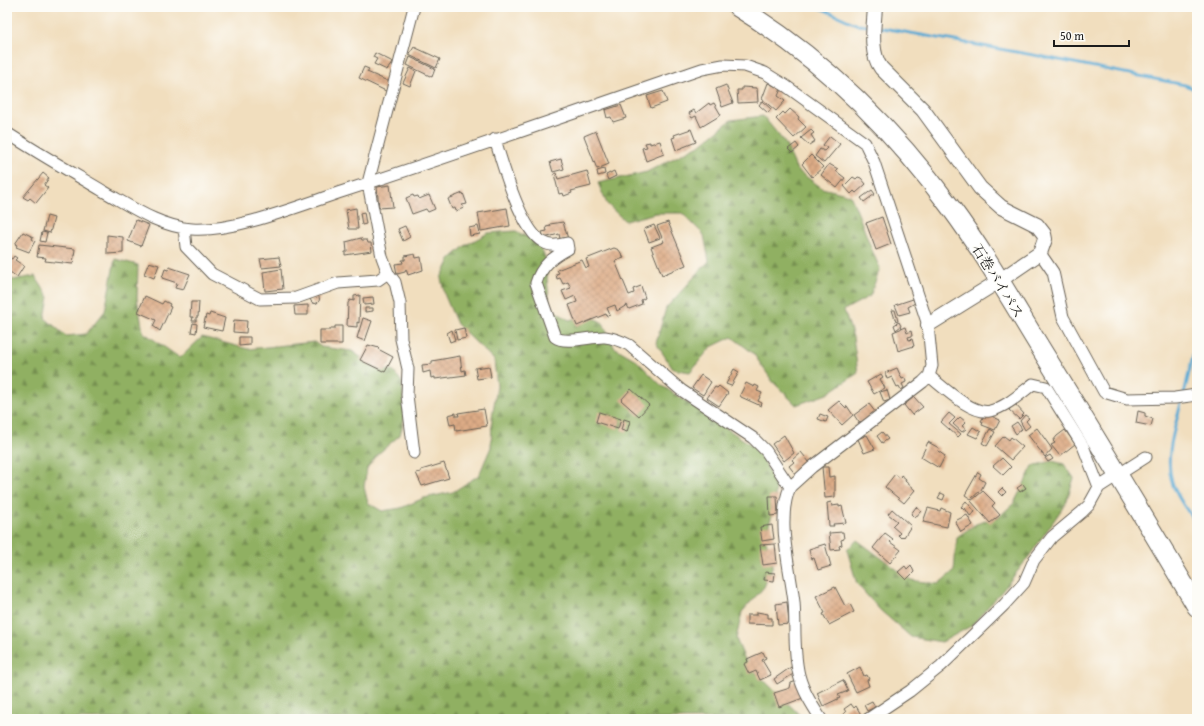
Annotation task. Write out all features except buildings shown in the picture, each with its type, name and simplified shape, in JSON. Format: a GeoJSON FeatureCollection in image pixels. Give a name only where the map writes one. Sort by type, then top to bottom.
{"type":"FeatureCollection","features":[{"type":"Feature","properties":{"kind":"highway","name":"石巻バイパス"},"geometry":{"type":"LineString","coordinates":[[738,7],[796,47],[864,107],[899,144],[952,209],[1119,474],[1197,607]]}},
{"type":"Feature","properties":{"kind":"street"},"geometry":{"type":"LineString","coordinates":[[414,7],[368,183],[382,257],[388,273],[395,282],[400,303],[401,339],[408,369],[407,395],[414,452]]}},
{"type":"Feature","properties":{"kind":"street"},"geometry":{"type":"LineString","coordinates":[[875,7],[874,29],[876,61],[881,68],[923,110],[980,188],[1001,207],[1037,225],[1044,234],[1045,239],[1040,253],[999,282],[928,325]]}},
{"type":"Feature","properties":{"kind":"street"},"geometry":{"type":"LineString","coordinates":[[7,133],[142,212],[171,225],[184,228],[215,228],[239,224],[368,183],[702,69],[723,65],[745,66],[765,73],[786,86],[865,143],[884,190],[928,325],[932,357],[929,376],[910,394],[803,474],[790,487],[786,497],[784,526],[794,603],[795,646],[799,675],[820,719]]}},
{"type":"Feature","properties":{"kind":"street"},"geometry":{"type":"LineString","coordinates":[[495,139],[519,208],[531,231],[538,239],[550,245],[567,243],[568,249],[550,260],[542,269],[536,282],[556,337],[564,340],[605,337],[619,340],[629,345],[681,390],[753,438],[766,451],[790,487]]}},
{"type":"Feature","properties":{"kind":"street"},"geometry":{"type":"LineString","coordinates":[[184,228],[186,247],[212,274],[260,299],[296,298],[338,283],[378,280],[388,273]]}},
{"type":"Feature","properties":{"kind":"street"},"geometry":{"type":"LineString","coordinates":[[1040,253],[1053,272],[1063,317],[1104,392],[1127,399],[1178,398],[1193,396]]}},
{"type":"Feature","properties":{"kind":"street"},"geometry":{"type":"LineString","coordinates":[[929,376],[970,407],[979,411],[990,411],[1008,403],[1033,384],[1046,386],[1083,446],[1100,487]]}},
{"type":"Feature","properties":{"kind":"street"},"geometry":{"type":"LineString","coordinates":[[868,719],[910,691],[941,666],[1004,606],[1024,583],[1034,560],[1052,537],[1089,505],[1100,487],[1146,457]]}},
{"type":"Feature","properties":{"kind":"green space"},"geometry":{"type":"Polygon","coordinates":[[[763,116],[785,143],[797,170],[822,188],[850,195],[880,268],[870,296],[844,310],[853,337],[858,373],[827,394],[796,405],[773,382],[753,353],[732,337],[711,347],[690,372],[673,369],[656,343],[666,308],[709,261],[704,235],[682,213],[656,213],[625,221],[607,204],[598,183],[647,172],[701,144],[731,120],[763,116]]]}},
{"type":"Feature","properties":{"kind":"green space"},"geometry":{"type":"Polygon","coordinates":[[[516,231],[538,243],[548,263],[547,279],[550,308],[569,320],[589,315],[603,323],[614,347],[636,360],[661,385],[756,448],[776,487],[773,512],[765,537],[773,565],[764,587],[742,612],[736,639],[747,664],[804,719],[7,719],[7,275],[13,280],[35,276],[49,297],[45,318],[66,336],[86,334],[105,311],[115,259],[138,265],[137,298],[143,332],[180,358],[202,337],[248,349],[314,342],[321,347],[352,351],[380,371],[392,370],[402,382],[405,416],[400,435],[378,454],[367,468],[364,487],[368,503],[382,511],[401,508],[424,498],[453,492],[479,475],[491,447],[492,418],[497,386],[494,360],[457,324],[445,296],[441,278],[451,258],[466,245],[488,233],[516,231]]]}},
{"type":"Feature","properties":{"kind":"green space"},"geometry":{"type":"Polygon","coordinates":[[[1052,461],[1064,464],[1074,478],[1066,503],[1030,555],[1003,590],[971,626],[942,642],[911,637],[880,610],[857,584],[847,550],[857,540],[911,580],[938,584],[954,571],[957,537],[976,524],[999,517],[1014,503],[1033,466],[1052,461]]]}},
{"type":"Feature","properties":{"kind":"waterway"},"geometry":{"type":"LineString","coordinates":[[818,7],[858,25],[870,26]]}},
{"type":"Feature","properties":{"kind":"waterway"},"geometry":{"type":"LineString","coordinates":[[877,27],[1039,56],[1185,85],[1197,90]]}},
{"type":"Feature","properties":{"kind":"waterway"},"geometry":{"type":"LineString","coordinates":[[1184,394],[1197,338]]}},
{"type":"Feature","properties":{"kind":"waterway"},"geometry":{"type":"LineString","coordinates":[[1182,399],[1170,451],[1170,472],[1176,493],[1197,525]]}}]}
